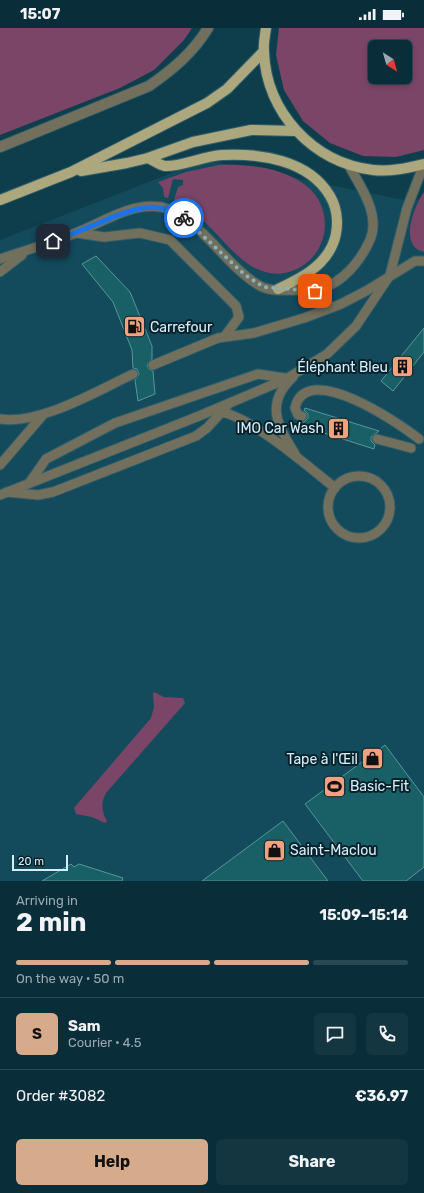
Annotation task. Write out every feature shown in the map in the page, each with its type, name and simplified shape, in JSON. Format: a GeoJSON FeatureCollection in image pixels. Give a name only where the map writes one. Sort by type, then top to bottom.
{"type":"FeatureCollection","features":[{"type":"Feature","properties":{"kind":"main road"},"geometry":{"type":"LineString","coordinates":[[266,28],[264,51],[266,73],[272,94],[282,114],[296,131],[320,151],[348,164],[373,170],[399,170],[424,164]]}},
{"type":"Feature","properties":{"kind":"main road"},"geometry":{"type":"LineString","coordinates":[[0,200],[71,172],[207,103],[227,89],[264,51]]}},
{"type":"Feature","properties":{"kind":"main road"},"geometry":{"type":"LineString","coordinates":[[71,172],[127,163],[148,158],[193,142],[251,130],[296,131]]}},
{"type":"Feature","properties":{"kind":"main road"},"geometry":{"type":"LineString","coordinates":[[148,158],[163,166],[222,155],[270,158],[300,167],[325,188],[333,201],[337,215],[337,229],[329,253],[306,275],[278,289]]}},
{"type":"Feature","properties":{"kind":"street"},"geometry":{"type":"LineString","coordinates":[[0,147],[149,86],[167,74],[189,54],[208,28]]}},
{"type":"Feature","properties":{"kind":"lane"},"geometry":{"type":"LineString","coordinates":[[0,259],[77,233],[130,210],[160,207],[180,216],[193,225],[245,275],[264,287],[315,291],[334,283],[350,271],[362,255],[371,238],[372,218],[369,203],[348,164]]}},
{"type":"Feature","properties":{"kind":"lane"},"geometry":{"type":"LineString","coordinates":[[298,459],[278,424],[276,415],[277,402],[289,382],[333,349],[356,326],[390,276],[407,208],[424,164]]}},
{"type":"Feature","properties":{"kind":"lane"},"geometry":{"type":"LineString","coordinates":[[77,233],[104,237],[140,233],[170,240],[236,306],[239,317],[225,336]]}},
{"type":"Feature","properties":{"kind":"lane"},"geometry":{"type":"LineString","coordinates":[[0,272],[19,257],[41,245]]}},
{"type":"Feature","properties":{"kind":"lane"},"geometry":{"type":"LineString","coordinates":[[153,365],[210,340],[225,336],[254,333],[304,318],[341,304],[366,291],[415,261],[424,261]]}},
{"type":"Feature","properties":{"kind":"lane"},"geometry":{"type":"LineString","coordinates":[[3,493],[230,403],[286,379],[320,359]]}},
{"type":"Feature","properties":{"kind":"lane"},"geometry":{"type":"LineString","coordinates":[[0,419],[23,420],[42,416],[134,374]]}},
{"type":"Feature","properties":{"kind":"lane"},"geometry":{"type":"LineString","coordinates":[[30,482],[46,459],[115,423],[258,374],[286,379]]}},
{"type":"Feature","properties":{"kind":"lane"},"geometry":{"type":"LineString","coordinates":[[302,416],[298,414],[295,408],[300,399],[315,390],[330,391],[377,410],[402,425],[419,439]]}},
{"type":"Feature","properties":{"kind":"lane"},"geometry":{"type":"LineString","coordinates":[[3,493],[38,495],[53,492],[196,436],[207,428],[230,403]]}},
{"type":"Feature","properties":{"kind":"lane"},"geometry":{"type":"LineString","coordinates":[[199,416],[222,412],[237,417],[250,424],[335,488]]}},
{"type":"Feature","properties":{"kind":"lane"},"geometry":{"type":"LineString","coordinates":[[0,465],[42,416]]}},
{"type":"Feature","properties":{"kind":"lane"},"geometry":{"type":"LineString","coordinates":[[377,439],[411,448]]}},
{"type":"Feature","properties":{"kind":"lane"},"geometry":{"type":"LineString","coordinates":[[352,477],[365,477],[376,482],[382,487],[389,502],[389,514],[384,525],[375,534],[362,538],[349,536],[338,530],[332,522],[328,509],[330,496],[335,488],[345,480],[352,477]]}},
{"type":"Feature","properties":{"kind":"shaded area"},"geometry":{"type":"Polygon","coordinates":[[[0,28],[192,28],[184,40],[154,70],[120,88],[0,135],[0,28]]]}},
{"type":"Feature","properties":{"kind":"shaded area"},"geometry":{"type":"Polygon","coordinates":[[[279,28],[424,28],[424,150],[396,157],[363,156],[330,143],[303,121],[284,90],[276,55],[279,28]]]}},
{"type":"Feature","properties":{"kind":"shaded area"},"geometry":{"type":"Polygon","coordinates":[[[205,160],[414,202],[424,195],[424,881],[0,881],[0,240],[205,160]]]}},
{"type":"Feature","properties":{"kind":"shaded area"},"geometry":{"type":"Polygon","coordinates":[[[219,165],[251,166],[272,170],[292,177],[313,192],[320,203],[324,216],[325,230],[315,254],[305,264],[292,271],[274,274],[258,270],[243,260],[189,208],[174,200],[178,187],[183,185],[183,180],[173,179],[168,198],[164,197],[163,188],[158,182],[186,172],[219,165]]]}},
{"type":"Feature","properties":{"kind":"shaded area"},"geometry":{"type":"Polygon","coordinates":[[[424,192],[424,252],[416,248],[412,242],[410,225],[416,206],[424,192]]]}},
{"type":"Feature","properties":{"kind":"shaded area"},"geometry":{"type":"Polygon","coordinates":[[[154,692],[164,697],[183,698],[185,703],[106,793],[102,807],[107,821],[105,823],[92,817],[76,814],[74,808],[151,718],[154,707],[154,692]]]}},
{"type":"Feature","properties":{"kind":"building"},"geometry":{"type":"Polygon","coordinates":[[[96,256],[130,292],[152,346],[152,359],[147,365],[149,369],[153,371],[155,394],[138,401],[135,380],[139,374],[137,369],[133,368],[132,350],[113,302],[82,264],[96,256]]]}},
{"type":"Feature","properties":{"kind":"building","name":"Éléphant Bleu"},"geometry":{"type":"Polygon","coordinates":[[[424,328],[424,352],[393,391],[381,381],[424,328]]]}},
{"type":"Feature","properties":{"kind":"building","name":"IMO Car Wash"},"geometry":{"type":"Polygon","coordinates":[[[305,408],[379,431],[371,437],[371,441],[375,445],[374,449],[299,425],[300,422],[304,422],[308,418],[308,414],[304,410],[305,408]]]}},
{"type":"Feature","properties":{"kind":"building"},"geometry":{"type":"Polygon","coordinates":[[[385,745],[424,797],[424,867],[406,881],[363,881],[305,804],[385,745]]]}},
{"type":"Feature","properties":{"kind":"building","name":"Saint-Maclou"},"geometry":{"type":"Polygon","coordinates":[[[283,821],[328,881],[202,881],[283,821]]]}},
{"type":"Feature","properties":{"kind":"building"},"geometry":{"type":"Polygon","coordinates":[[[71,864],[74,867],[79,864],[123,878],[122,881],[42,881],[71,864]]]}},
{"type":"Feature","properties":{"kind":"way so far"},"geometry":{"type":"LineString","coordinates":[[184,218],[245,275],[264,287],[315,291]]}},
{"type":"Feature","properties":{"kind":"place","name":"Carrefour"},"geometry":{"type":"Point","coordinates":[135,327]}},
{"type":"Feature","properties":{"kind":"place","name":"Éléphant Bleu"},"geometry":{"type":"Point","coordinates":[403,367]}},
{"type":"Feature","properties":{"kind":"place","name":"IMO Car Wash"},"geometry":{"type":"Point","coordinates":[339,428]}},
{"type":"Feature","properties":{"kind":"place","name":"Tape à l'Œil"},"geometry":{"type":"Point","coordinates":[373,759]}},
{"type":"Feature","properties":{"kind":"place","name":"Basic-Fit"},"geometry":{"type":"Point","coordinates":[335,786]}},
{"type":"Feature","properties":{"kind":"place","name":"Saint-Maclou"},"geometry":{"type":"Point","coordinates":[274,850]}},
{"type":"Feature","properties":{"kind":"route"},"geometry":{"type":"LineString","coordinates":[[53,241],[77,233],[130,210],[160,207],[170,210],[184,218]]}}]}
